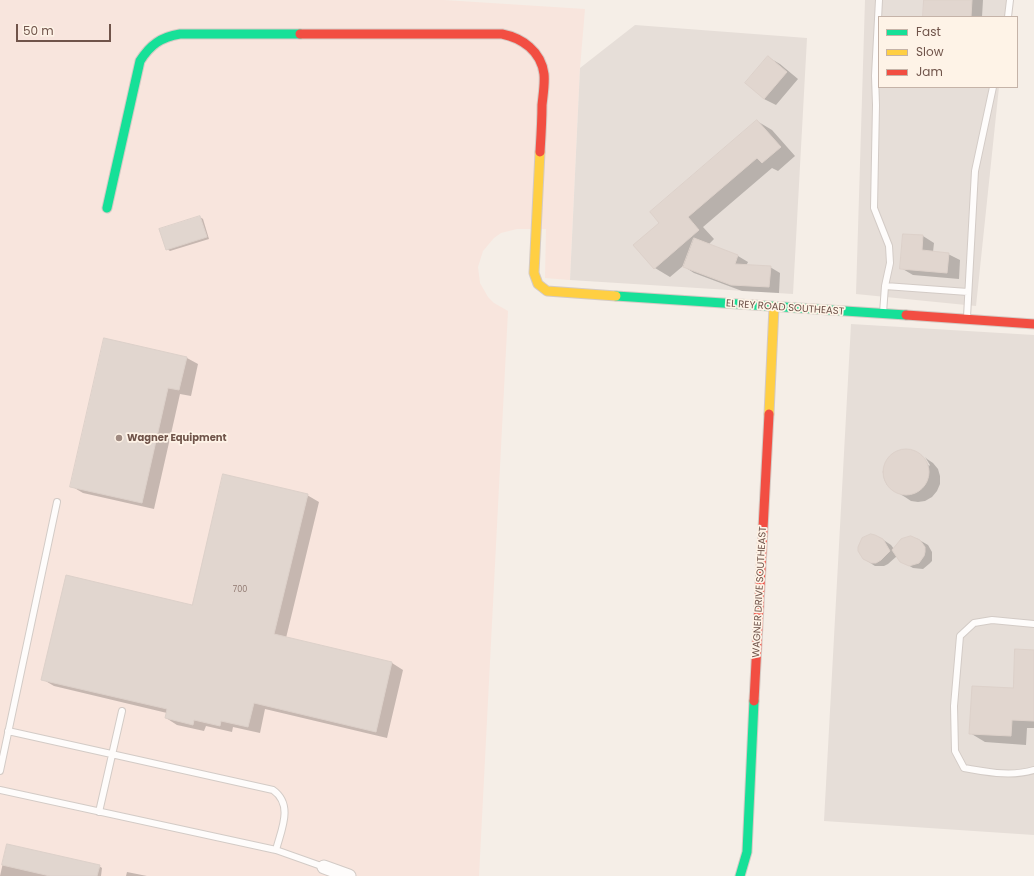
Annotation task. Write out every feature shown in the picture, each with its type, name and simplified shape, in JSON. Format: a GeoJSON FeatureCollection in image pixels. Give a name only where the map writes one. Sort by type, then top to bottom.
{"type":"FeatureCollection","features":[{"type":"Feature","properties":{"kind":"street","name":"EL REY ROAD SOUTHEAST"},"geometry":{"type":"LineString","coordinates":[[107,208],[140,61],[150,46],[164,37],[180,34],[510,35],[523,41],[534,51],[540,61],[544,74],[534,273],[538,284],[547,291],[1034,324]]}},
{"type":"Feature","properties":{"kind":"street","name":"WAGNER DRIVE SOUTHEAST"},"geometry":{"type":"LineString","coordinates":[[740,876],[747,852],[774,307]]}},
{"type":"Feature","properties":{"kind":"street"},"geometry":{"type":"LineString","coordinates":[[324,867],[349,876]]}},
{"type":"Feature","properties":{"kind":"lane"},"geometry":{"type":"LineString","coordinates":[[878,16],[879,0]]}},
{"type":"Feature","properties":{"kind":"lane"},"geometry":{"type":"LineString","coordinates":[[1008,16],[1010,0]]}},
{"type":"Feature","properties":{"kind":"lane"},"geometry":{"type":"LineString","coordinates":[[878,19],[875,76],[876,105],[874,208],[889,246],[890,263],[884,286],[883,314]]}},
{"type":"Feature","properties":{"kind":"lane"},"geometry":{"type":"LineString","coordinates":[[967,320],[975,171],[993,88]]}},
{"type":"Feature","properties":{"kind":"lane"},"geometry":{"type":"LineString","coordinates":[[884,286],[968,292]]}},
{"type":"Feature","properties":{"kind":"lane"},"geometry":{"type":"LineString","coordinates":[[0,771],[56,502]]}},
{"type":"Feature","properties":{"kind":"lane"},"geometry":{"type":"LineString","coordinates":[[1034,624],[992,620],[974,623],[960,636],[954,706],[955,751],[964,768],[998,774],[1023,774],[1034,770]]}},
{"type":"Feature","properties":{"kind":"lane"},"geometry":{"type":"LineString","coordinates":[[99,812],[122,711]]}},
{"type":"Feature","properties":{"kind":"lane"},"geometry":{"type":"LineString","coordinates":[[8,731],[273,790],[282,798],[285,812],[276,850]]}},
{"type":"Feature","properties":{"kind":"lane"},"geometry":{"type":"LineString","coordinates":[[0,790],[276,850],[324,867]]}},
{"type":"Feature","properties":{"kind":"shaded area"},"geometry":{"type":"Polygon","coordinates":[[[0,0],[444,0],[585,9],[580,68],[570,280],[545,278],[546,229],[517,229],[501,233],[494,238],[483,251],[478,267],[480,283],[488,297],[494,303],[508,311],[479,876],[0,876],[0,0]]]}},
{"type":"Feature","properties":{"kind":"shaded area"},"geometry":{"type":"Polygon","coordinates":[[[865,0],[1008,0],[1006,16],[878,16],[878,88],[999,88],[976,306],[856,294],[865,0]]]}},
{"type":"Feature","properties":{"kind":"shaded area"},"geometry":{"type":"Polygon","coordinates":[[[635,25],[807,38],[793,294],[570,280],[580,68],[635,25]]]}},
{"type":"Feature","properties":{"kind":"shaded area"},"geometry":{"type":"Polygon","coordinates":[[[851,324],[1034,335],[1034,835],[824,821],[851,324]]]}},
{"type":"Feature","properties":{"kind":"building"},"geometry":{"type":"Polygon","coordinates":[[[924,0],[972,0],[971,16],[923,16],[924,0]]]}},
{"type":"Feature","properties":{"kind":"building"},"geometry":{"type":"Polygon","coordinates":[[[768,56],[787,72],[764,99],[745,83],[768,56]]]}},
{"type":"Feature","properties":{"kind":"building"},"geometry":{"type":"Polygon","coordinates":[[[757,120],[781,147],[762,163],[757,158],[688,217],[699,230],[654,269],[633,245],[659,223],[650,212],[757,120]]]}},
{"type":"Feature","properties":{"kind":"building"},"geometry":{"type":"Polygon","coordinates":[[[200,216],[207,237],[166,250],[159,229],[200,216]]]}},
{"type":"Feature","properties":{"kind":"building"},"geometry":{"type":"Polygon","coordinates":[[[903,234],[923,235],[922,250],[949,253],[947,273],[900,269],[903,234]]]}},
{"type":"Feature","properties":{"kind":"building"},"geometry":{"type":"Polygon","coordinates":[[[694,238],[738,255],[735,264],[771,266],[769,287],[731,285],[683,267],[694,238]]]}},
{"type":"Feature","properties":{"kind":"building","name":"Wagner Equipment"},"geometry":{"type":"Polygon","coordinates":[[[104,338],[187,357],[179,390],[168,388],[142,503],[70,487],[104,338]]]}},
{"type":"Feature","properties":{"kind":"building"},"geometry":{"type":"Polygon","coordinates":[[[901,449],[911,449],[919,453],[925,459],[929,467],[929,477],[925,485],[919,491],[911,495],[901,495],[893,491],[887,485],[883,477],[883,467],[887,459],[893,453],[901,449]]]}},
{"type":"Feature","properties":{"kind":"building"},"geometry":{"type":"Polygon","coordinates":[[[223,474],[308,494],[274,634],[392,662],[376,732],[254,703],[248,727],[221,721],[220,726],[194,720],[193,725],[165,718],[167,709],[41,680],[66,575],[192,605],[223,474]]]}},
{"type":"Feature","properties":{"kind":"building"},"geometry":{"type":"Polygon","coordinates":[[[871,534],[883,539],[890,551],[876,563],[871,563],[863,559],[858,551],[862,538],[871,534]]]}},
{"type":"Feature","properties":{"kind":"building"},"geometry":{"type":"Polygon","coordinates":[[[911,536],[920,540],[925,547],[925,552],[919,563],[909,566],[900,562],[892,550],[901,539],[911,536]]]}},
{"type":"Feature","properties":{"kind":"building"},"geometry":{"type":"Polygon","coordinates":[[[1015,649],[1034,650],[1034,721],[1012,720],[1011,736],[969,734],[972,686],[1013,688],[1015,649]]]}},
{"type":"Feature","properties":{"kind":"building"},"geometry":{"type":"Polygon","coordinates":[[[7,844],[100,865],[97,876],[50,876],[2,865],[7,844]]]}},
{"type":"Feature","properties":{"kind":"traffic: fast"},"geometry":{"type":"LineString","coordinates":[[107,208],[140,61],[152,46],[167,37],[180,34],[300,34]]}},
{"type":"Feature","properties":{"kind":"traffic: fast"},"geometry":{"type":"LineString","coordinates":[[616,296],[906,315]]}},
{"type":"Feature","properties":{"kind":"traffic: fast"},"geometry":{"type":"LineString","coordinates":[[740,876],[747,852],[754,701]]}},
{"type":"Feature","properties":{"kind":"traffic: slow"},"geometry":{"type":"LineString","coordinates":[[540,152],[534,273],[538,284],[547,291],[616,296]]}},
{"type":"Feature","properties":{"kind":"traffic: slow"},"geometry":{"type":"LineString","coordinates":[[769,414],[774,307]]}},
{"type":"Feature","properties":{"kind":"traffic: jam"},"geometry":{"type":"LineString","coordinates":[[300,34],[502,34],[517,39],[535,52],[544,74],[540,152]]}},
{"type":"Feature","properties":{"kind":"traffic: jam"},"geometry":{"type":"LineString","coordinates":[[906,315],[1034,324]]}},
{"type":"Feature","properties":{"kind":"traffic: jam"},"geometry":{"type":"LineString","coordinates":[[754,701],[769,414]]}},
{"type":"Feature","properties":{"kind":"place","name":"Wagner Equipment"},"geometry":{"type":"Point","coordinates":[119,438]}}]}
